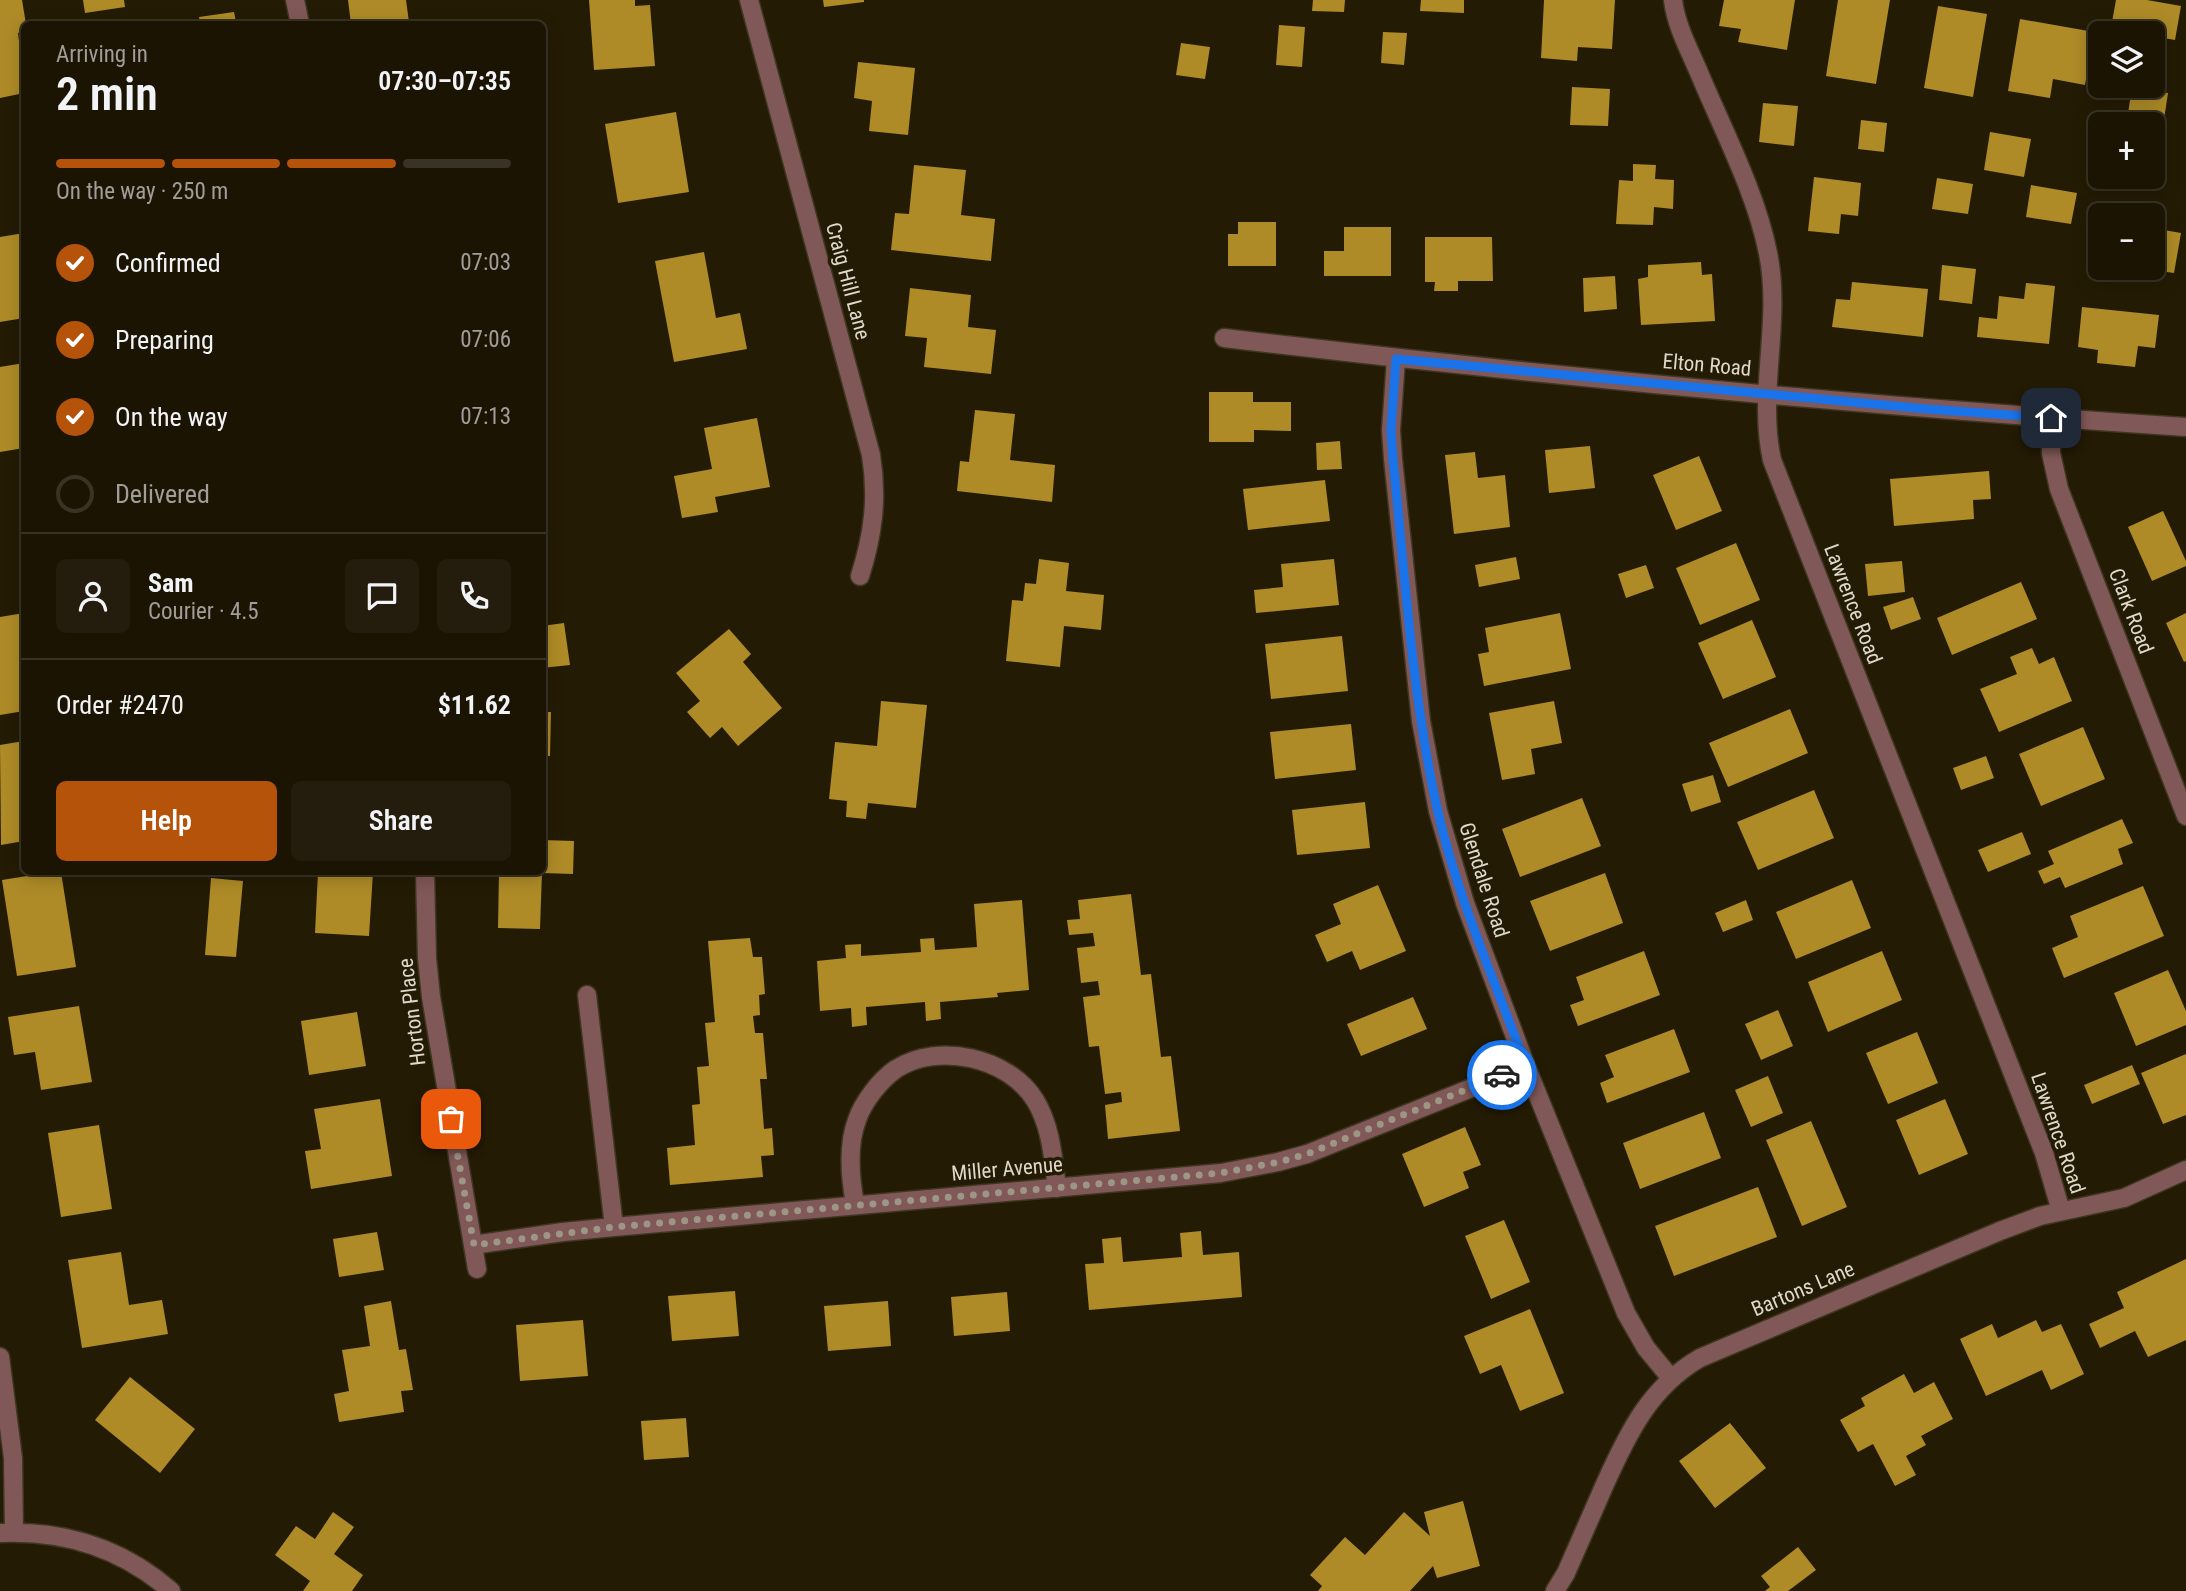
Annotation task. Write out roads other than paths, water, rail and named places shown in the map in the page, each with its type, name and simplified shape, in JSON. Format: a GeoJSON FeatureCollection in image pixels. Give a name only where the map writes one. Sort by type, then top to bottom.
{"type":"FeatureCollection","features":[{"type":"Feature","properties":{"kind":"street"},"geometry":{"type":"LineString","coordinates":[[295,0],[299,21]]}},
{"type":"Feature","properties":{"kind":"street","name":"Craig Hill Lane"},"geometry":{"type":"LineString","coordinates":[[749,0],[871,455],[876,503],[874,528],[860,576]]}},
{"type":"Feature","properties":{"kind":"street","name":"Lawrence Road"},"geometry":{"type":"LineString","coordinates":[[1673,0],[1682,32],[1752,200],[1766,244],[1774,310],[1767,437],[1772,460],[2045,1153],[2062,1211]]}},
{"type":"Feature","properties":{"kind":"street","name":"Elton Road"},"geometry":{"type":"LineString","coordinates":[[1224,338],[1396,359],[1768,394],[2186,427]]}},
{"type":"Feature","properties":{"kind":"street","name":"Glendale Road"},"geometry":{"type":"LineString","coordinates":[[1396,359],[1391,430],[1393,459],[1421,722],[1438,811],[1461,891],[1526,1066],[1626,1313],[1646,1348],[1670,1377]]}},
{"type":"Feature","properties":{"kind":"street","name":"Clark Road"},"geometry":{"type":"LineString","coordinates":[[2051,418],[2051,453],[2059,489],[2186,816]]}},
{"type":"Feature","properties":{"kind":"street","name":"Horton Place"},"geometry":{"type":"LineString","coordinates":[[425,875],[427,958],[431,997],[477,1269]]}},
{"type":"Feature","properties":{"kind":"street"},"geometry":{"type":"LineString","coordinates":[[587,995],[614,1227]]}},
{"type":"Feature","properties":{"kind":"street"},"geometry":{"type":"LineString","coordinates":[[855,1205],[851,1139],[867,1100],[894,1070],[911,1062],[949,1056],[990,1065],[1023,1085],[1034,1099],[1047,1127],[1057,1188]]}},
{"type":"Feature","properties":{"kind":"street","name":"Miller Avenue"},"geometry":{"type":"LineString","coordinates":[[474,1245],[614,1227],[1221,1173],[1307,1154],[1526,1066]]}},
{"type":"Feature","properties":{"kind":"street","name":"Bartons Lane"},"geometry":{"type":"LineString","coordinates":[[1555,1591],[1566,1573],[1627,1436],[1647,1404],[1670,1377],[1700,1358],[2000,1231],[2062,1211],[2124,1198],[2186,1170]]}},
{"type":"Feature","properties":{"kind":"street"},"geometry":{"type":"LineString","coordinates":[[0,1357],[13,1458],[7,1533],[85,1541],[111,1550],[171,1591]]}}]}
